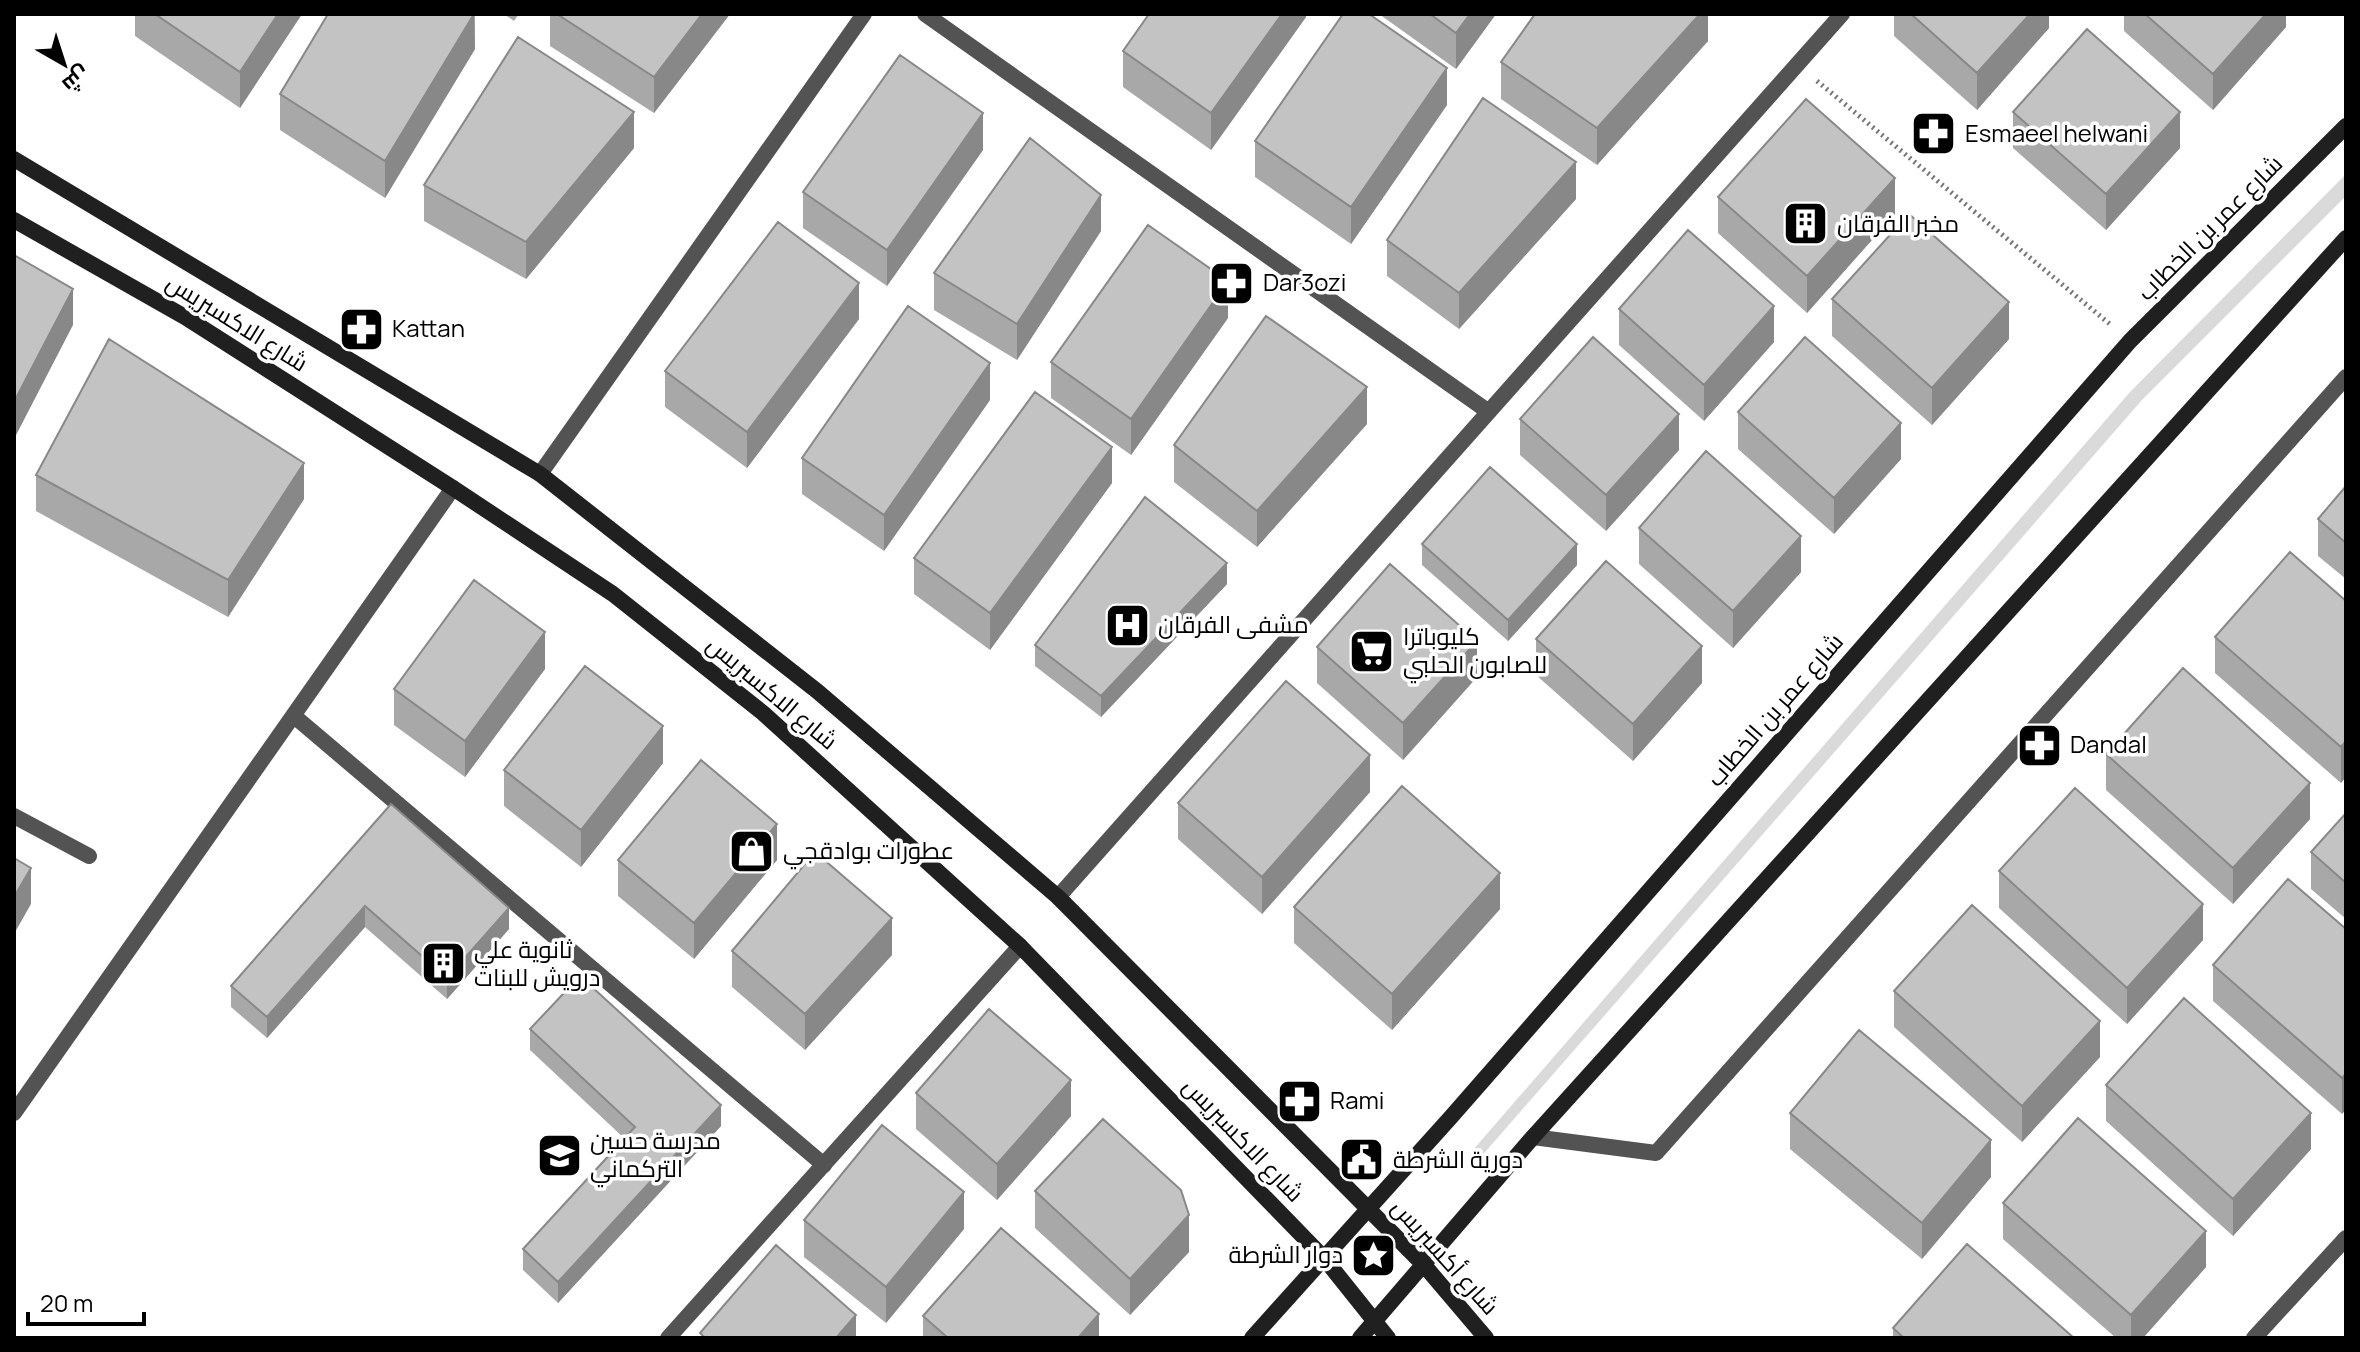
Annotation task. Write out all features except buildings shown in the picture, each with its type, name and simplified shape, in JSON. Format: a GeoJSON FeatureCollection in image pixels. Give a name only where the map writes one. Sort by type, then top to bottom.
{"type":"FeatureCollection","features":[{"type":"Feature","properties":{"kind":"street"},"geometry":{"type":"LineString","coordinates":[[540,474],[864,14]]}},
{"type":"Feature","properties":{"kind":"street"},"geometry":{"type":"LineString","coordinates":[[925,14],[1489,412]]}},
{"type":"Feature","properties":{"kind":"street"},"geometry":{"type":"LineString","coordinates":[[1058,897],[1842,14]]}},
{"type":"Feature","properties":{"kind":"street","name":"شارع عمر بن الخطاب"},"geometry":{"type":"LineString","coordinates":[[1252,1338],[2130,341],[2346,126]]}},
{"type":"Feature","properties":{"kind":"street","name":"شارع أكسبريس"},"geometry":{"type":"LineString","coordinates":[[14,159],[540,474],[817,691],[1058,897],[1424,1265],[1486,1338]]}},
{"type":"Feature","properties":{"kind":"street","name":"شارع الاكسبريس"},"geometry":{"type":"LineString","coordinates":[[14,220],[185,317],[453,488],[613,594],[763,713],[1020,946],[1324,1258],[1388,1338]]}},
{"type":"Feature","properties":{"kind":"street"},"geometry":{"type":"LineString","coordinates":[[1360,1338],[1533,1137],[2346,238]]}},
{"type":"Feature","properties":{"kind":"street"},"geometry":{"type":"LineString","coordinates":[[1533,1137],[1656,1153],[2346,377]]}},
{"type":"Feature","properties":{"kind":"street"},"geometry":{"type":"LineString","coordinates":[[14,1113],[453,488]]}},
{"type":"Feature","properties":{"kind":"street"},"geometry":{"type":"LineString","coordinates":[[294,716],[824,1165]]}},
{"type":"Feature","properties":{"kind":"street"},"geometry":{"type":"LineString","coordinates":[[14,816],[89,856]]}},
{"type":"Feature","properties":{"kind":"street"},"geometry":{"type":"LineString","coordinates":[[668,1338],[1020,946]]}},
{"type":"Feature","properties":{"kind":"street"},"geometry":{"type":"LineString","coordinates":[[2254,1338],[2346,1238]]}},
{"type":"Feature","properties":{"kind":"path"},"geometry":{"type":"LineString","coordinates":[[1798,65],[2130,341]]}},
{"type":"Feature","properties":{"kind":"shaded area"},"geometry":{"type":"Polygon","coordinates":[[[2346,174],[2346,196],[2142,400],[1480,1158],[1473,1150],[2130,392],[2346,174]]]}},
{"type":"Feature","properties":{"kind":"place","name":"Esmaeel helwani"},"geometry":{"type":"Point","coordinates":[1934,134]}},
{"type":"Feature","properties":{"kind":"place","name":"مخبر الفرقان"},"geometry":{"type":"Point","coordinates":[1806,224]}},
{"type":"Feature","properties":{"kind":"place","name":"Dar3ozi"},"geometry":{"type":"Point","coordinates":[1232,283]}},
{"type":"Feature","properties":{"kind":"place","name":"Kattan"},"geometry":{"type":"Point","coordinates":[361,329]}},
{"type":"Feature","properties":{"kind":"place","name":"مشفى الفرقان"},"geometry":{"type":"Point","coordinates":[1127,625]}},
{"type":"Feature","properties":{"kind":"place","name":"كليوباترا للصابون الحلبي"},"geometry":{"type":"Point","coordinates":[1372,651]}},
{"type":"Feature","properties":{"kind":"place","name":"Dandal"},"geometry":{"type":"Point","coordinates":[2039,745]}},
{"type":"Feature","properties":{"kind":"place","name":"عطورات بوادقجي"},"geometry":{"type":"Point","coordinates":[752,851]}},
{"type":"Feature","properties":{"kind":"place","name":"ثانوية علي درويش للبنات"},"geometry":{"type":"Point","coordinates":[443,964]}},
{"type":"Feature","properties":{"kind":"place","name":"Rami"},"geometry":{"type":"Point","coordinates":[1299,1101]}},
{"type":"Feature","properties":{"kind":"place","name":"مدرسة حسين التركماني"},"geometry":{"type":"Point","coordinates":[559,1155]}},
{"type":"Feature","properties":{"kind":"place","name":"دورية الشرطة"},"geometry":{"type":"Point","coordinates":[1362,1160]}},
{"type":"Feature","properties":{"kind":"place","name":"دوار الشرطة"},"geometry":{"type":"Point","coordinates":[1374,1255]}}]}
